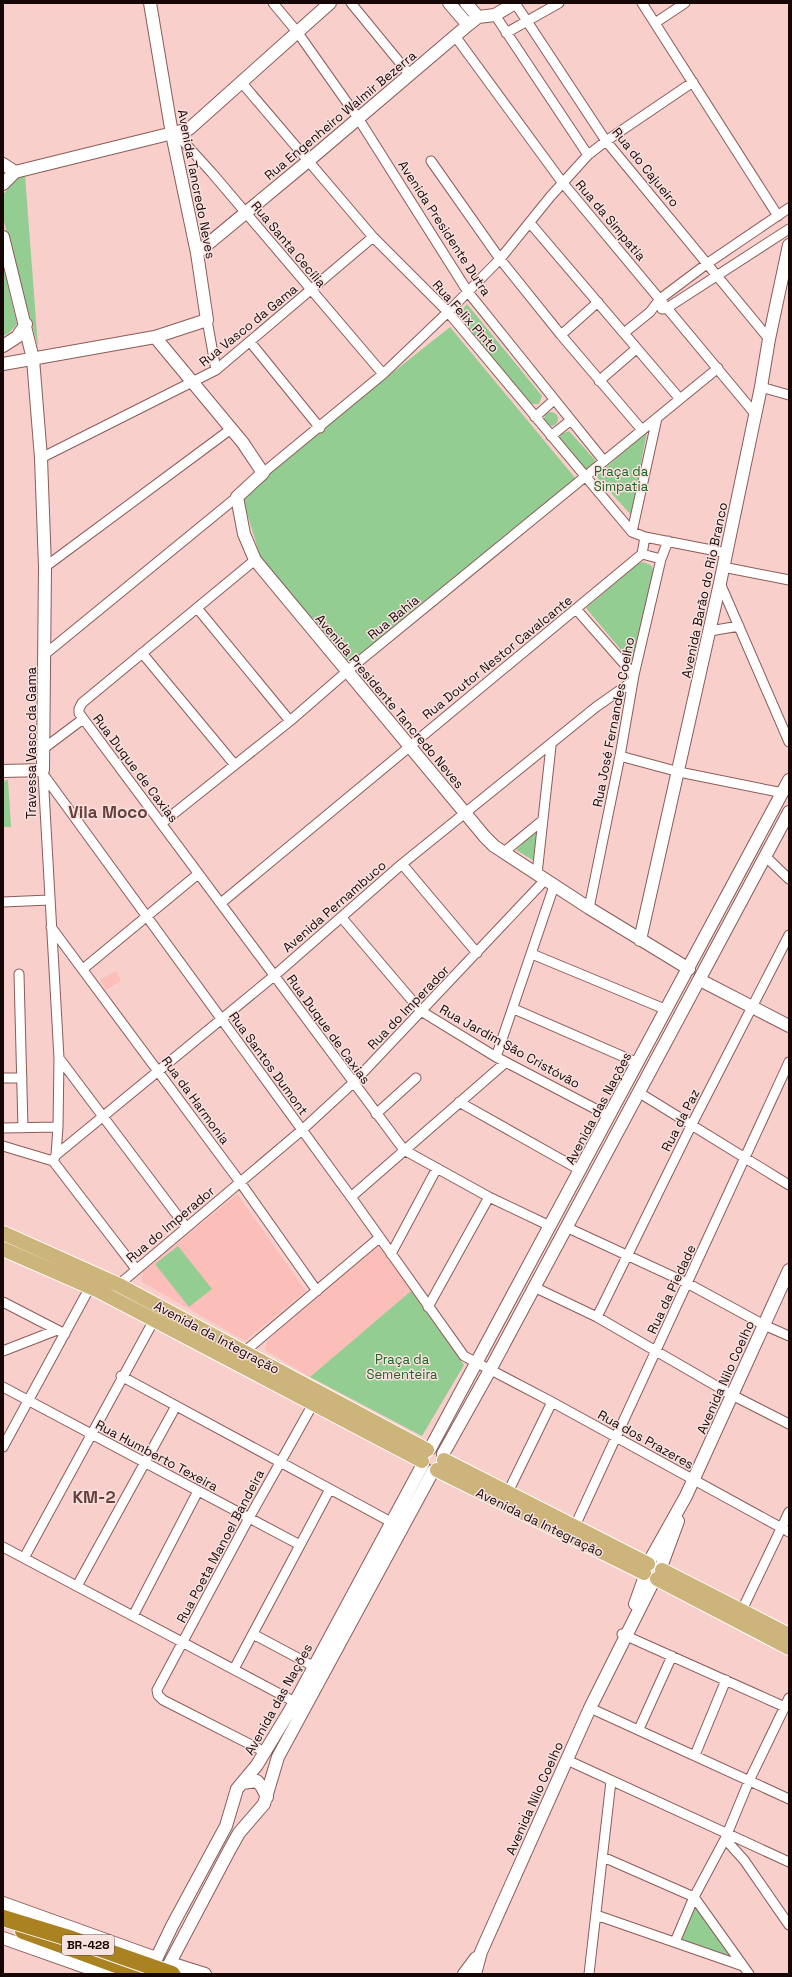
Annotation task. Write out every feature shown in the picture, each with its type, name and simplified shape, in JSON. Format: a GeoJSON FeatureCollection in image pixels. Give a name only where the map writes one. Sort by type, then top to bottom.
{"type":"FeatureCollection","features":[{"type":"Feature","properties":{"kind":"highway","name":"BR-428"},"geometry":{"type":"LineString","coordinates":[[3,1918],[171,1969]]}},
{"type":"Feature","properties":{"kind":"highway","name":"BR-428"},"geometry":{"type":"LineString","coordinates":[[3,1925],[141,1974]]}},
{"type":"Feature","properties":{"kind":"main road","name":"Avenida Tancredo Neves"},"geometry":{"type":"LineString","coordinates":[[150,3],[172,134],[197,253],[207,320]]}},
{"type":"Feature","properties":{"kind":"main road"},"geometry":{"type":"LineString","coordinates":[[3,184],[15,172],[189,129],[330,3]]}},
{"type":"Feature","properties":{"kind":"main road"},"geometry":{"type":"LineString","coordinates":[[449,3],[468,25]]}},
{"type":"Feature","properties":{"kind":"main road"},"geometry":{"type":"LineString","coordinates":[[466,3],[478,17],[495,15],[512,5]]}},
{"type":"Feature","properties":{"kind":"main road","name":"Rua Engenheiro Walmir Bezerra"},"geometry":{"type":"LineString","coordinates":[[197,253],[308,162],[478,17]]}},
{"type":"Feature","properties":{"kind":"main road"},"geometry":{"type":"LineString","coordinates":[[3,164],[15,172]]}},
{"type":"Feature","properties":{"kind":"main road","name":"Travessa Vasco da Gama"},"geometry":{"type":"LineString","coordinates":[[3,237],[34,359],[41,458],[45,568],[43,772]]}},
{"type":"Feature","properties":{"kind":"main road","name":"Avenida Barão do Rio Branco"},"geometry":{"type":"LineString","coordinates":[[640,940],[679,772],[727,553],[756,415],[768,339],[789,245]]}},
{"type":"Feature","properties":{"kind":"main road"},"geometry":{"type":"LineString","coordinates":[[3,364],[155,337],[207,320]]}},
{"type":"Feature","properties":{"kind":"main road"},"geometry":{"type":"LineString","coordinates":[[3,346],[16,337],[26,324]]}},
{"type":"Feature","properties":{"kind":"main road"},"geometry":{"type":"LineString","coordinates":[[155,337],[243,443],[263,474],[237,497]]}},
{"type":"Feature","properties":{"kind":"main road","name":"Avenida Presidente Tancredo Neves"},"geometry":{"type":"LineString","coordinates":[[237,497],[244,534],[255,560],[489,842],[588,908],[689,969]]}},
{"type":"Feature","properties":{"kind":"main road"},"geometry":{"type":"LineString","coordinates":[[3,771],[43,772]]}},
{"type":"Feature","properties":{"kind":"main road","name":"Avenida das Nações"},"geometry":{"type":"LineString","coordinates":[[164,1974],[171,1969],[178,1950],[239,1833],[259,1812],[267,1797],[278,1757],[432,1460],[477,1362],[789,780]]}},
{"type":"Feature","properties":{"kind":"main road","name":"Avenida das Nações"},"geometry":{"type":"LineString","coordinates":[[149,1974],[226,1826],[234,1796],[242,1783],[257,1765],[295,1702],[391,1522],[490,1370],[789,812]]}},
{"type":"Feature","properties":{"kind":"main road"},"geometry":{"type":"LineString","coordinates":[[721,909],[728,906],[734,914]]}},
{"type":"Feature","properties":{"kind":"main road"},"geometry":{"type":"LineString","coordinates":[[700,980],[789,1026]]}},
{"type":"Feature","properties":{"kind":"main road"},"geometry":{"type":"LineString","coordinates":[[651,1039],[664,1046]]}},
{"type":"Feature","properties":{"kind":"main road","name":"Avenida da Integração"},"geometry":{"type":"LineString","coordinates":[[3,1233],[118,1285],[244,1352],[432,1460],[508,1492],[575,1526],[789,1648]]}},
{"type":"Feature","properties":{"kind":"main road","name":"Avenida da Integração"},"geometry":{"type":"LineString","coordinates":[[3,1249],[90,1287],[313,1404],[432,1460],[652,1571],[742,1610],[789,1634]]}},
{"type":"Feature","properties":{"kind":"main road","name":"Avenida Nilo Coelho"},"geometry":{"type":"LineString","coordinates":[[481,1952],[789,1270]]}},
{"type":"Feature","properties":{"kind":"main road"},"geometry":{"type":"LineString","coordinates":[[242,1783],[257,1782],[262,1787],[267,1797]]}},
{"type":"Feature","properties":{"kind":"main road"},"geometry":{"type":"LineString","coordinates":[[3,1903],[159,1953]]}},
{"type":"Feature","properties":{"kind":"main road"},"geometry":{"type":"LineString","coordinates":[[3,1938],[106,1974]]}},
{"type":"Feature","properties":{"kind":"main road"},"geometry":{"type":"LineString","coordinates":[[178,1950],[182,1962],[191,1969],[205,1974]]}},
{"type":"Feature","properties":{"kind":"main road"},"geometry":{"type":"LineString","coordinates":[[464,1974],[481,1952]]}},
{"type":"Feature","properties":{"kind":"main road"},"geometry":{"type":"LineString","coordinates":[[474,1974],[481,1952]]}},
{"type":"Feature","properties":{"kind":"main road"},"geometry":{"type":"LineString","coordinates":[[171,1969],[191,1969]]}},
{"type":"Feature","properties":{"kind":"street","name":"Avenida Presidente Dutra"},"geometry":{"type":"LineString","coordinates":[[273,3],[298,33],[358,118],[468,292],[604,461]]}},
{"type":"Feature","properties":{"kind":"street"},"geometry":{"type":"LineString","coordinates":[[352,3],[410,74]]}},
{"type":"Feature","properties":{"kind":"street"},"geometry":{"type":"LineString","coordinates":[[506,33],[559,3]]}},
{"type":"Feature","properties":{"kind":"street"},"geometry":{"type":"LineString","coordinates":[[642,3],[693,82],[775,218],[785,231],[667,308],[650,312]]}},
{"type":"Feature","properties":{"kind":"street"},"geometry":{"type":"LineString","coordinates":[[655,23],[686,3]]}},
{"type":"Feature","properties":{"kind":"street","name":"Rua do Cajueiro"},"geometry":{"type":"LineString","coordinates":[[512,5],[527,21],[606,141],[708,263],[768,339]]}},
{"type":"Feature","properties":{"kind":"street"},"geometry":{"type":"LineString","coordinates":[[495,15],[588,155]]}},
{"type":"Feature","properties":{"kind":"street","name":"Rua da Simpatia"},"geometry":{"type":"LineString","coordinates":[[455,36],[562,182],[756,415]]}},
{"type":"Feature","properties":{"kind":"street"},"geometry":{"type":"LineString","coordinates":[[263,474],[383,374],[448,312],[500,259],[562,182],[588,155],[606,141],[693,82]]}},
{"type":"Feature","properties":{"kind":"street","name":"Rua Felix Pinto"},"geometry":{"type":"LineString","coordinates":[[242,83],[373,237],[448,312],[632,532],[645,537],[727,553]]}},
{"type":"Feature","properties":{"kind":"street","name":"Rua Santa Cecília"},"geometry":{"type":"LineString","coordinates":[[172,134],[183,141],[212,173],[383,374]]}},
{"type":"Feature","properties":{"kind":"street"},"geometry":{"type":"LineString","coordinates":[[431,161],[500,259],[599,381],[642,430]]}},
{"type":"Feature","properties":{"kind":"street"},"geometry":{"type":"LineString","coordinates":[[624,333],[650,312],[660,299],[708,263],[789,208]]}},
{"type":"Feature","properties":{"kind":"street"},"geometry":{"type":"LineString","coordinates":[[530,223],[680,399]]}},
{"type":"Feature","properties":{"kind":"street","name":"Rua Vasco da Gama"},"geometry":{"type":"LineString","coordinates":[[41,458],[193,383],[216,370],[251,343],[373,237]]}},
{"type":"Feature","properties":{"kind":"street"},"geometry":{"type":"LineString","coordinates":[[561,335],[598,302]]}},
{"type":"Feature","properties":{"kind":"street","name":"Avenida Tancredo Neves"},"geometry":{"type":"LineString","coordinates":[[207,320],[216,370]]}},
{"type":"Feature","properties":{"kind":"street"},"geometry":{"type":"LineString","coordinates":[[251,343],[320,428]]}},
{"type":"Feature","properties":{"kind":"street"},"geometry":{"type":"LineString","coordinates":[[599,381],[636,349]]}},
{"type":"Feature","properties":{"kind":"street","name":"Rua Bahia"},"geometry":{"type":"LineString","coordinates":[[162,823],[290,721],[348,671],[586,478],[604,461],[718,368]]}},
{"type":"Feature","properties":{"kind":"street"},"geometry":{"type":"LineString","coordinates":[[761,387],[789,395]]}},
{"type":"Feature","properties":{"kind":"street"},"geometry":{"type":"LineString","coordinates":[[535,417],[554,400]]}},
{"type":"Feature","properties":{"kind":"street"},"geometry":{"type":"LineString","coordinates":[[632,532],[657,418]]}},
{"type":"Feature","properties":{"kind":"street"},"geometry":{"type":"LineString","coordinates":[[551,436],[570,420]]}},
{"type":"Feature","properties":{"kind":"street"},"geometry":{"type":"LineString","coordinates":[[45,568],[231,429]]}},
{"type":"Feature","properties":{"kind":"street"},"geometry":{"type":"LineString","coordinates":[[44,655],[237,497]]}},
{"type":"Feature","properties":{"kind":"street"},"geometry":{"type":"LineString","coordinates":[[645,537],[642,554],[661,559]]}},
{"type":"Feature","properties":{"kind":"street","name":"Rua José Fernandes Coelho"},"geometry":{"type":"LineString","coordinates":[[588,908],[620,756],[633,678],[661,559],[668,541]]}},
{"type":"Feature","properties":{"kind":"street","name":"Rua Doutor Nestor Cavalcante"},"geometry":{"type":"LineString","coordinates":[[221,904],[642,554]]}},
{"type":"Feature","properties":{"kind":"street"},"geometry":{"type":"LineString","coordinates":[[43,749],[81,716],[80,706],[82,703],[255,560]]}},
{"type":"Feature","properties":{"kind":"street"},"geometry":{"type":"LineString","coordinates":[[723,567],[789,579]]}},
{"type":"Feature","properties":{"kind":"street"},"geometry":{"type":"LineString","coordinates":[[720,583],[789,742]]}},
{"type":"Feature","properties":{"kind":"street"},"geometry":{"type":"LineString","coordinates":[[197,608],[290,721]]}},
{"type":"Feature","properties":{"kind":"street"},"geometry":{"type":"LineString","coordinates":[[576,609],[633,678]]}},
{"type":"Feature","properties":{"kind":"street"},"geometry":{"type":"LineString","coordinates":[[710,631],[739,626]]}},
{"type":"Feature","properties":{"kind":"street"},"geometry":{"type":"LineString","coordinates":[[142,653],[235,765]]}},
{"type":"Feature","properties":{"kind":"street","name":"Avenida Pernambuco"},"geometry":{"type":"LineString","coordinates":[[55,1158],[274,976],[402,864],[551,746],[633,678]]}},
{"type":"Feature","properties":{"kind":"street","name":"Rua Duque de Caxias"},"geometry":{"type":"LineString","coordinates":[[81,716],[404,1150],[489,1197],[550,1226]]}},
{"type":"Feature","properties":{"kind":"street"},"geometry":{"type":"LineString","coordinates":[[496,1057],[532,954],[546,880],[543,820],[551,746]]}},
{"type":"Feature","properties":{"kind":"street"},"geometry":{"type":"LineString","coordinates":[[620,756],[679,772],[783,793]]}},
{"type":"Feature","properties":{"kind":"street","name":"Travessa Vasco da Gama"},"geometry":{"type":"LineString","coordinates":[[43,772],[59,1058],[58,1128],[55,1158]]}},
{"type":"Feature","properties":{"kind":"street","name":"Rua Santos Dumont"},"geometry":{"type":"LineString","coordinates":[[43,772],[221,1020],[351,1197],[464,1356],[490,1370]]}},
{"type":"Feature","properties":{"kind":"street"},"geometry":{"type":"LineString","coordinates":[[504,852],[543,820]]}},
{"type":"Feature","properties":{"kind":"street"},"geometry":{"type":"LineString","coordinates":[[766,857],[789,879]]}},
{"type":"Feature","properties":{"kind":"street"},"geometry":{"type":"LineString","coordinates":[[402,864],[477,953]]}},
{"type":"Feature","properties":{"kind":"street"},"geometry":{"type":"LineString","coordinates":[[83,969],[198,874]]}},
{"type":"Feature","properties":{"kind":"street","name":"Rua do Imperador"},"geometry":{"type":"LineString","coordinates":[[108,1296],[136,1269],[302,1130],[353,1083],[546,880]]}},
{"type":"Feature","properties":{"kind":"street"},"geometry":{"type":"LineString","coordinates":[[3,902],[49,900]]}},
{"type":"Feature","properties":{"kind":"street","name":"Rua Jardim São Cristóvão"},"geometry":{"type":"LineString","coordinates":[[342,918],[421,1011],[496,1057],[609,1116]]}},
{"type":"Feature","properties":{"kind":"street","name":"Rua da Harmonia"},"geometry":{"type":"LineString","coordinates":[[51,927],[240,1182],[317,1291]]}},
{"type":"Feature","properties":{"kind":"street","name":"Rua da Paz"},"geometry":{"type":"LineString","coordinates":[[597,1317],[692,1124],[789,935]]}},
{"type":"Feature","properties":{"kind":"street"},"geometry":{"type":"LineString","coordinates":[[532,954],[667,1010]]}},
{"type":"Feature","properties":{"kind":"street"},"geometry":{"type":"LineString","coordinates":[[19,974],[23,1128]]}},
{"type":"Feature","properties":{"kind":"street"},"geometry":{"type":"LineString","coordinates":[[514,1009],[638,1063]]}},
{"type":"Feature","properties":{"kind":"street"},"geometry":{"type":"LineString","coordinates":[[59,1058],[186,1227]]}},
{"type":"Feature","properties":{"kind":"street"},"geometry":{"type":"LineString","coordinates":[[351,1197],[506,1062]]}},
{"type":"Feature","properties":{"kind":"street","name":"Rua da Piedade"},"geometry":{"type":"LineString","coordinates":[[575,1526],[789,1062]]}},
{"type":"Feature","properties":{"kind":"street"},"geometry":{"type":"LineString","coordinates":[[3,1078],[22,1078]]}},
{"type":"Feature","properties":{"kind":"street"},"geometry":{"type":"LineString","coordinates":[[376,1114],[416,1078]]}},
{"type":"Feature","properties":{"kind":"street"},"geometry":{"type":"LineString","coordinates":[[638,1092],[789,1185]]}},
{"type":"Feature","properties":{"kind":"street"},"geometry":{"type":"LineString","coordinates":[[459,1102],[580,1170]]}},
{"type":"Feature","properties":{"kind":"street"},"geometry":{"type":"LineString","coordinates":[[3,1128],[58,1128]]}},
{"type":"Feature","properties":{"kind":"street"},"geometry":{"type":"LineString","coordinates":[[3,1146],[55,1158],[136,1269]]}},
{"type":"Feature","properties":{"kind":"street"},"geometry":{"type":"LineString","coordinates":[[391,1254],[437,1168]]}},
{"type":"Feature","properties":{"kind":"street"},"geometry":{"type":"LineString","coordinates":[[428,1307],[489,1197]]}},
{"type":"Feature","properties":{"kind":"street"},"geometry":{"type":"LineString","coordinates":[[566,1226],[687,1283],[764,1325],[789,1336]]}},
{"type":"Feature","properties":{"kind":"street"},"geometry":{"type":"LineString","coordinates":[[244,1352],[379,1238]]}},
{"type":"Feature","properties":{"kind":"street"},"geometry":{"type":"LineString","coordinates":[[3,1447],[61,1332],[90,1287]]}},
{"type":"Feature","properties":{"kind":"street"},"geometry":{"type":"LineString","coordinates":[[534,1287],[597,1317],[732,1395],[789,1424]]}},
{"type":"Feature","properties":{"kind":"street"},"geometry":{"type":"LineString","coordinates":[[3,1302],[61,1332]]}},
{"type":"Feature","properties":{"kind":"street"},"geometry":{"type":"LineString","coordinates":[[24,1558],[91,1435],[121,1376],[154,1320]]}},
{"type":"Feature","properties":{"kind":"street"},"geometry":{"type":"LineString","coordinates":[[3,1351],[61,1332]]}},
{"type":"Feature","properties":{"kind":"street","name":"Rua dos Prazeres"},"geometry":{"type":"LineString","coordinates":[[490,1370],[694,1479],[785,1530]]}},
{"type":"Feature","properties":{"kind":"street"},"geometry":{"type":"LineString","coordinates":[[121,1376],[391,1522]]}},
{"type":"Feature","properties":{"kind":"street","name":"Rua Humberto Texeira"},"geometry":{"type":"LineString","coordinates":[[3,1387],[144,1464],[300,1545]]}},
{"type":"Feature","properties":{"kind":"street"},"geometry":{"type":"LineString","coordinates":[[508,1492],[552,1402]]}},
{"type":"Feature","properties":{"kind":"street","name":"Rua Poeta Manoel Bandeira"},"geometry":{"type":"LineString","coordinates":[[265,1752],[163,1700],[158,1695],[159,1686],[249,1518],[313,1404]]}},
{"type":"Feature","properties":{"kind":"street"},"geometry":{"type":"LineString","coordinates":[[77,1586],[176,1406]]}},
{"type":"Feature","properties":{"kind":"street"},"geometry":{"type":"LineString","coordinates":[[234,1669],[330,1489]]}},
{"type":"Feature","properties":{"kind":"street"},"geometry":{"type":"LineString","coordinates":[[133,1616],[198,1491]]}},
{"type":"Feature","properties":{"kind":"street"},"geometry":{"type":"LineString","coordinates":[[742,1610],[785,1530],[789,1512]]}},
{"type":"Feature","properties":{"kind":"street"},"geometry":{"type":"LineString","coordinates":[[3,1547],[295,1702]]}},
{"type":"Feature","properties":{"kind":"street"},"geometry":{"type":"LineString","coordinates":[[252,1634],[313,1666]]}},
{"type":"Feature","properties":{"kind":"street"},"geometry":{"type":"LineString","coordinates":[[625,1635],[785,1707]]}},
{"type":"Feature","properties":{"kind":"street"},"geometry":{"type":"LineString","coordinates":[[638,1730],[672,1656]]}},
{"type":"Feature","properties":{"kind":"street"},"geometry":{"type":"LineString","coordinates":[[695,1755],[726,1680]]}},
{"type":"Feature","properties":{"kind":"street"},"geometry":{"type":"LineString","coordinates":[[675,1942],[694,1897],[726,1837],[749,1781],[789,1698]]}},
{"type":"Feature","properties":{"kind":"street"},"geometry":{"type":"LineString","coordinates":[[590,1708],[789,1799]]}},
{"type":"Feature","properties":{"kind":"street"},"geometry":{"type":"LineString","coordinates":[[567,1760],[726,1837],[789,1862]]}},
{"type":"Feature","properties":{"kind":"street"},"geometry":{"type":"LineString","coordinates":[[588,1974],[611,1781]]}},
{"type":"Feature","properties":{"kind":"street"},"geometry":{"type":"LineString","coordinates":[[726,1837],[744,1860],[789,1925]]}},
{"type":"Feature","properties":{"kind":"street"},"geometry":{"type":"LineString","coordinates":[[603,1856],[694,1897],[749,1974]]}},
{"type":"Feature","properties":{"kind":"street"},"geometry":{"type":"LineString","coordinates":[[596,1915],[743,1966]]}},
{"type":"Feature","properties":{"kind":"shaded area"},"geometry":{"type":"Polygon","coordinates":[[[116,971],[121,981],[106,990],[100,980],[116,971]]]}},
{"type":"Feature","properties":{"kind":"shaded area"},"geometry":{"type":"Polygon","coordinates":[[[237,1194],[306,1291],[245,1341],[142,1282],[143,1272],[237,1194]]]}},
{"type":"Feature","properties":{"kind":"shaded area"},"geometry":{"type":"Polygon","coordinates":[[[377,1244],[411,1291],[310,1377],[265,1350],[267,1341],[377,1244]]]}},
{"type":"Feature","properties":{"kind":"green space"},"geometry":{"type":"Polygon","coordinates":[[[25,175],[38,347],[3,218],[3,195],[16,179],[25,175]]]}},
{"type":"Feature","properties":{"kind":"green space"},"geometry":{"type":"Polygon","coordinates":[[[3,266],[17,324],[9,333],[3,336],[3,266]]]}},
{"type":"Feature","properties":{"kind":"green space"},"geometry":{"type":"Polygon","coordinates":[[[467,304],[542,396],[539,404],[530,404],[458,315],[467,304]]]}},
{"type":"Feature","properties":{"kind":"green space"},"geometry":{"type":"Polygon","coordinates":[[[450,327],[576,479],[349,664],[260,556],[241,493],[450,327]]]}},
{"type":"Feature","properties":{"kind":"green space"},"geometry":{"type":"Polygon","coordinates":[[[548,412],[554,412],[558,416],[558,422],[554,426],[548,426],[544,422],[544,416],[548,412]]]}},
{"type":"Feature","properties":{"kind":"green space"},"geometry":{"type":"Polygon","coordinates":[[[569,431],[595,460],[594,463],[586,470],[559,440],[561,434],[569,431]]]}},
{"type":"Feature","properties":{"kind":"green space","name":"Praça da Simpatia"},"geometry":{"type":"Polygon","coordinates":[[[647,432],[631,515],[596,476],[647,432]]]}},
{"type":"Feature","properties":{"kind":"green space"},"geometry":{"type":"Polygon","coordinates":[[[643,562],[651,565],[654,572],[632,663],[586,608],[638,564],[643,562]]]}},
{"type":"Feature","properties":{"kind":"green space"},"geometry":{"type":"Polygon","coordinates":[[[8,780],[11,827],[3,827],[3,781],[8,780]]]}},
{"type":"Feature","properties":{"kind":"green space"},"geometry":{"type":"Polygon","coordinates":[[[542,825],[536,862],[516,850],[542,825]]]}},
{"type":"Feature","properties":{"kind":"green space"},"geometry":{"type":"Polygon","coordinates":[[[178,1246],[212,1289],[189,1307],[155,1264],[178,1246]]]}},
{"type":"Feature","properties":{"kind":"green space","name":"Praça da Sementeira"},"geometry":{"type":"Polygon","coordinates":[[[411,1291],[464,1365],[422,1436],[310,1377],[411,1291]]]}},
{"type":"Feature","properties":{"kind":"green space"},"geometry":{"type":"Polygon","coordinates":[[[695,1900],[739,1962],[680,1940],[695,1900]]]}},
{"type":"Feature","properties":{"kind":"district","name":"Vila Moco"},"geometry":{"type":"Point","coordinates":[108,812]}},
{"type":"Feature","properties":{"kind":"district","name":"KM-2"},"geometry":{"type":"Point","coordinates":[94,1497]}}]}
